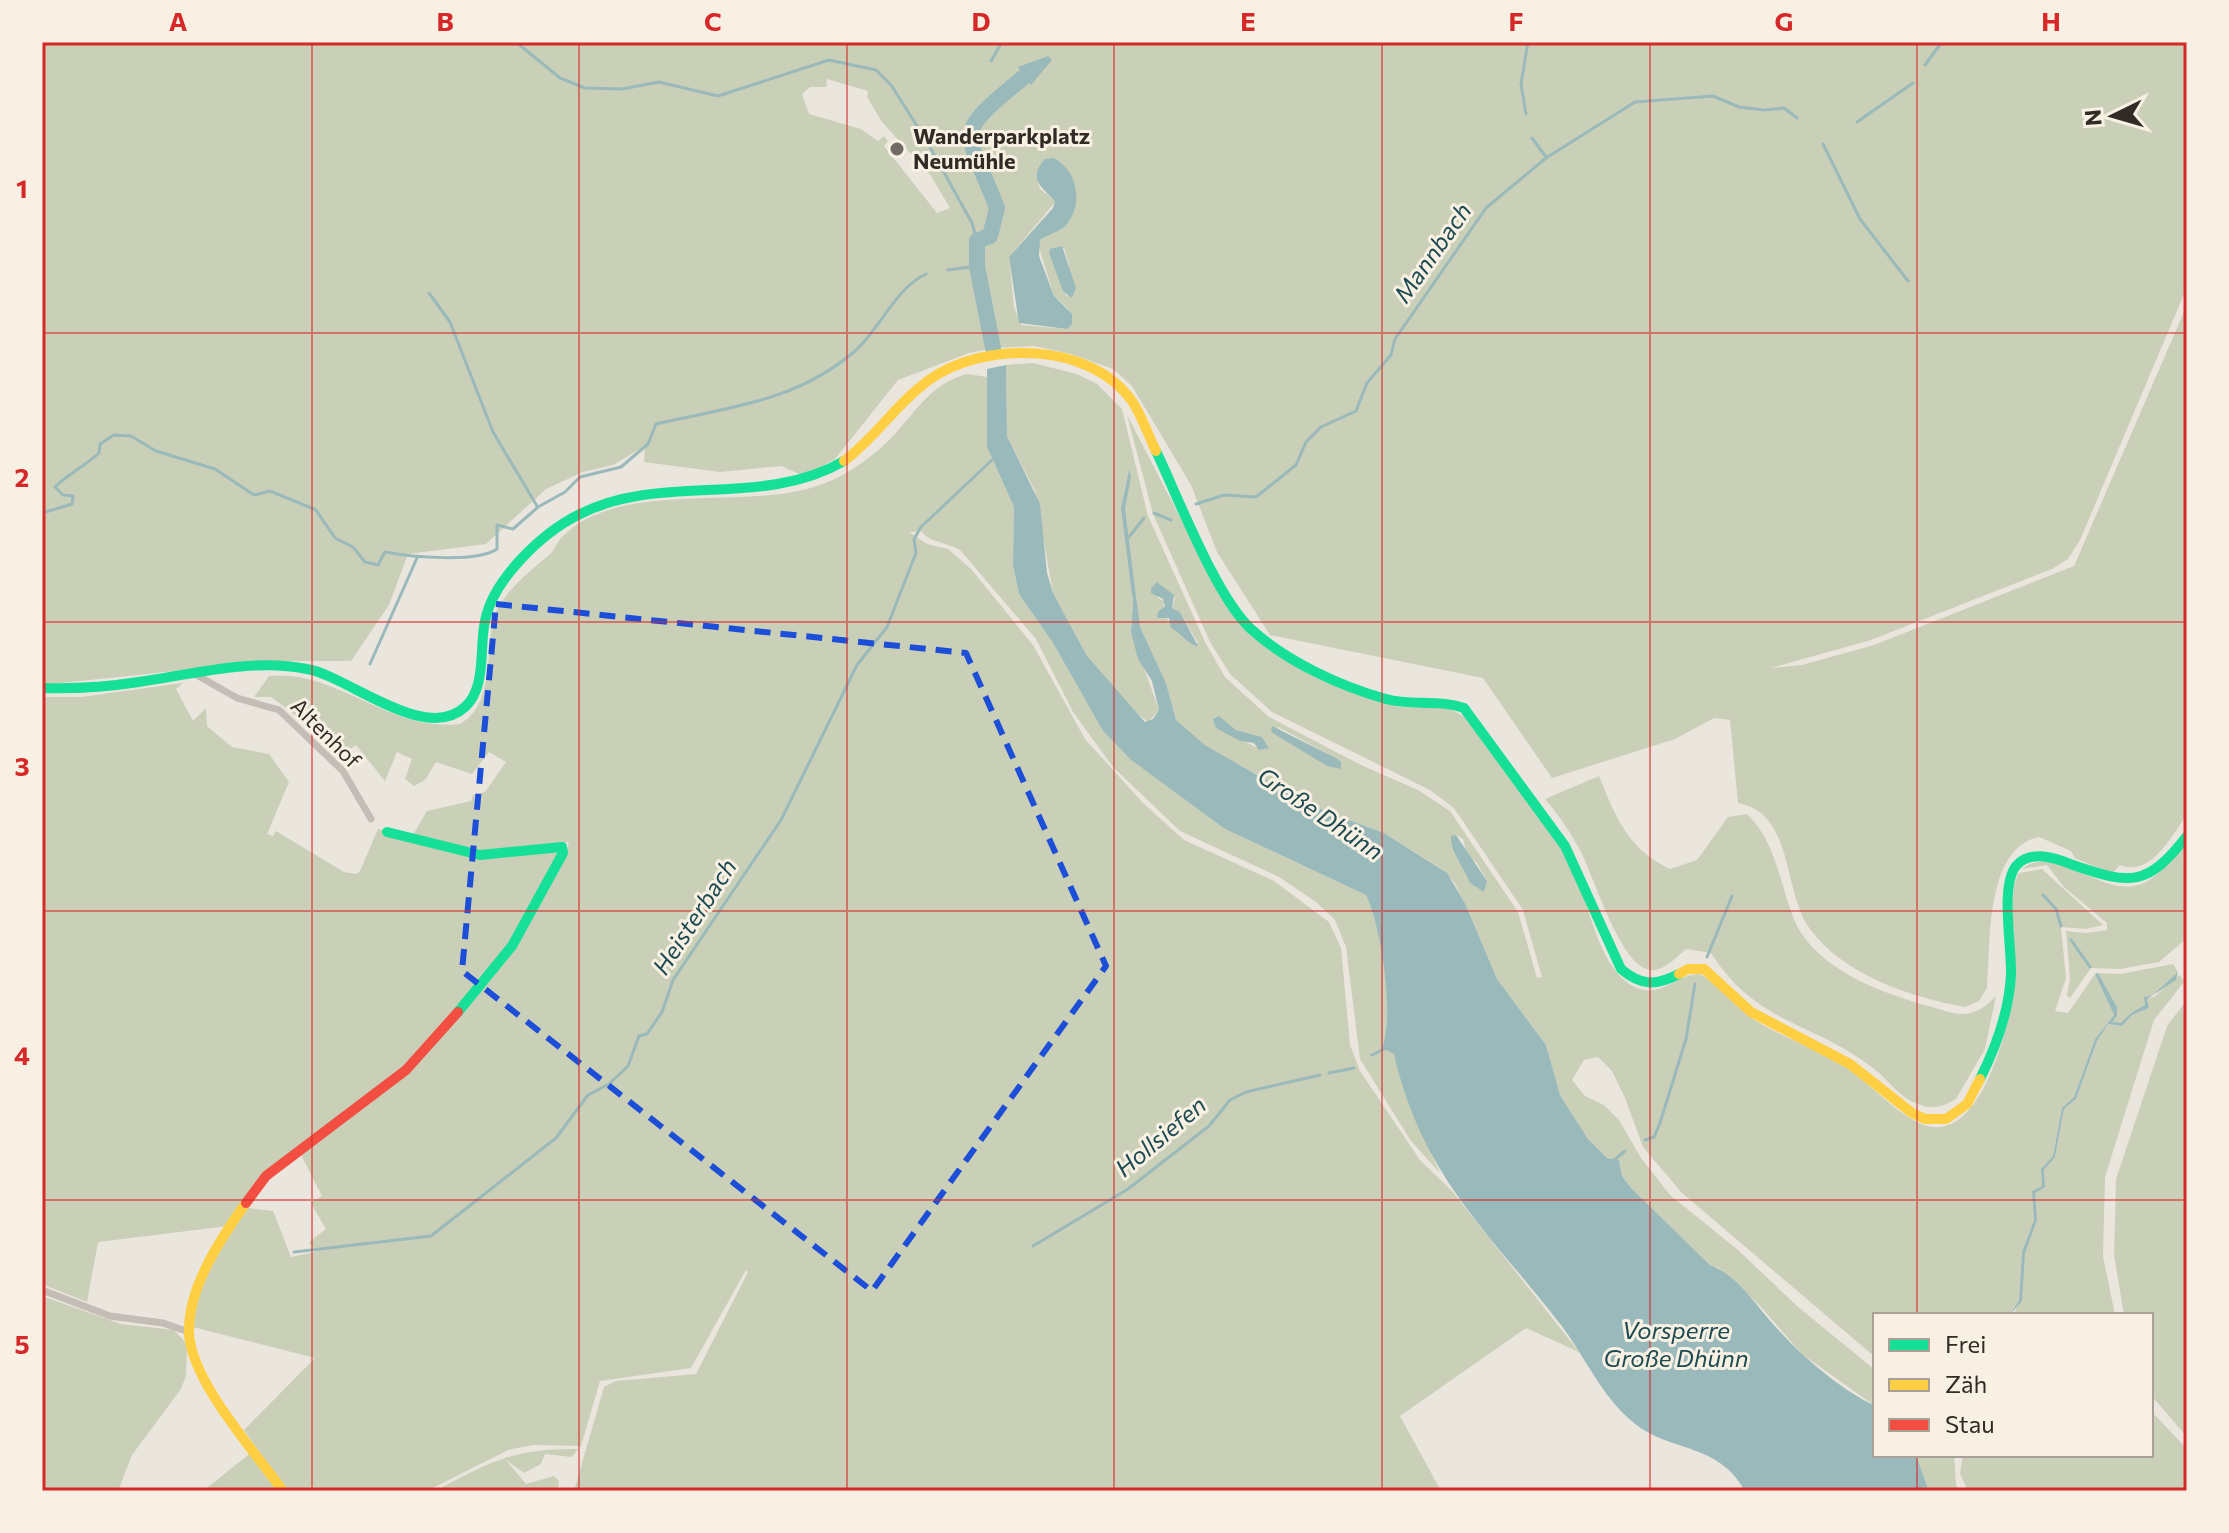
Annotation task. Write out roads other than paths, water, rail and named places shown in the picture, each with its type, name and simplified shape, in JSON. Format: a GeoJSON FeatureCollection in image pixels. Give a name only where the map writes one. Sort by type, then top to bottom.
{"type":"FeatureCollection","features":[{"type":"Feature","properties":{"kind":"main road"},"geometry":{"type":"LineString","coordinates":[[42,688],[76,688],[293,666],[412,712],[440,716],[456,713],[469,703],[475,691],[491,604],[531,554],[573,515],[601,502],[633,494],[748,490],[812,477],[843,462],[866,445],[917,390],[939,374],[994,355],[1035,353],[1067,359],[1093,369],[1120,387],[1131,400],[1226,597],[1258,635],[1307,667],[1362,691],[1401,701],[1453,704],[1471,715],[1493,751],[1560,839],[1613,957],[1627,975],[1638,982],[1655,984],[1688,969],[1704,969],[1751,1012],[1850,1064],[1921,1118],[1946,1119],[1963,1110],[1995,1052],[2011,977],[2009,884],[2019,864],[2033,856],[2050,855],[2109,880],[2133,881],[2161,867],[2187,836]]}},
{"type":"Feature","properties":{"kind":"main road"},"geometry":{"type":"LineString","coordinates":[[283,1491],[203,1377],[189,1332],[203,1274],[260,1181],[427,1050],[512,946],[563,853],[558,845],[480,855],[387,832]]}},
{"type":"Feature","properties":{"kind":"street","name":"Altenhof"},"geometry":{"type":"LineString","coordinates":[[195,674],[237,698],[279,710],[343,771],[371,819]]}},
{"type":"Feature","properties":{"kind":"street"},"geometry":{"type":"LineString","coordinates":[[42,1290],[110,1316],[163,1323],[189,1332]]}},
{"type":"Feature","properties":{"kind":"water"},"geometry":{"type":"Polygon","coordinates":[[[1048,56],[1052,60],[1031,85],[1018,67],[1048,56]]]}},
{"type":"Feature","properties":{"kind":"water"},"geometry":{"type":"Polygon","coordinates":[[[1054,158],[1062,163],[1073,179],[1075,207],[1064,227],[1040,240],[1039,256],[1054,296],[1072,314],[1072,324],[1067,329],[1019,323],[1009,257],[1053,208],[1055,201],[1038,182],[1037,172],[1045,159],[1054,158]]]}},
{"type":"Feature","properties":{"kind":"water"},"geometry":{"type":"Polygon","coordinates":[[[1062,246],[1076,288],[1072,298],[1063,291],[1049,253],[1050,249],[1062,246]]]}},
{"type":"Feature","properties":{"kind":"water","name":"Vorsperre Große Dhünn"},"geometry":{"type":"Polygon","coordinates":[[[1006,365],[1007,436],[1040,504],[1047,573],[1053,593],[1087,656],[1145,722],[1153,719],[1159,710],[1152,681],[1138,659],[1131,632],[1133,602],[1121,508],[1129,470],[1131,477],[1125,508],[1140,627],[1166,683],[1176,720],[1205,745],[1276,786],[1325,811],[1384,833],[1447,873],[1465,903],[1497,979],[1546,1045],[1560,1095],[1588,1139],[1607,1158],[1619,1160],[1622,1176],[1631,1188],[1710,1265],[1737,1282],[1807,1359],[1847,1390],[1873,1405],[1873,1457],[1917,1457],[1929,1491],[1745,1491],[1734,1475],[1721,1464],[1648,1433],[1612,1401],[1561,1325],[1461,1200],[1422,1135],[1406,1097],[1394,1054],[1382,1048],[1386,1034],[1387,994],[1377,927],[1366,895],[1225,829],[1131,760],[1103,731],[1053,643],[1019,594],[1013,565],[1014,507],[987,447],[987,369],[1006,365]]]}},
{"type":"Feature","properties":{"kind":"water"},"geometry":{"type":"Polygon","coordinates":[[[1157,582],[1174,595],[1172,608],[1180,612],[1198,646],[1171,628],[1169,618],[1157,618],[1158,612],[1165,606],[1163,599],[1151,593],[1157,582]]]}},
{"type":"Feature","properties":{"kind":"water"},"geometry":{"type":"Polygon","coordinates":[[[1219,716],[1236,730],[1262,737],[1269,748],[1259,750],[1254,743],[1240,741],[1216,728],[1213,719],[1219,716]]]}},
{"type":"Feature","properties":{"kind":"water"},"geometry":{"type":"Polygon","coordinates":[[[1272,726],[1336,758],[1341,762],[1341,769],[1327,766],[1271,732],[1272,726]]]}},
{"type":"Feature","properties":{"kind":"water"},"geometry":{"type":"Polygon","coordinates":[[[1456,835],[1487,881],[1484,892],[1470,883],[1455,854],[1451,836],[1456,835]]]}},
{"type":"Feature","properties":{"kind":"water"},"geometry":{"type":"Polygon","coordinates":[[[2178,972],[2176,980],[2147,999],[2149,1008],[2132,1015],[2122,1026],[2108,1024],[2097,1041],[2076,1099],[2064,1109],[2055,1157],[2044,1170],[2045,1187],[2035,1193],[2037,1220],[2025,1253],[2022,1301],[2011,1313],[2019,1300],[2022,1252],[2034,1220],[2032,1191],[2042,1186],[2041,1169],[2053,1156],[2062,1108],[2074,1097],[2095,1039],[2114,1015],[2095,974],[2098,973],[2117,1007],[2117,1016],[2112,1022],[2121,1023],[2145,1005],[2144,997],[2153,995],[2178,972]]]}},
{"type":"Feature","properties":{"kind":"waterway","name":"Große Dhünn"},"geometry":{"type":"LineString","coordinates":[[516,42],[560,78],[585,88],[622,89],[659,82],[718,96],[829,60],[876,70],[891,85],[926,140],[972,223],[977,241]]}},
{"type":"Feature","properties":{"kind":"waterway"},"geometry":{"type":"LineString","coordinates":[[991,61],[1002,42]]}},
{"type":"Feature","properties":{"kind":"waterway"},"geometry":{"type":"LineString","coordinates":[[1526,114],[1521,84],[1528,42]]}},
{"type":"Feature","properties":{"kind":"waterway","name":"Mannbach"},"geometry":{"type":"LineString","coordinates":[[1925,65],[1942,42]]}},
{"type":"Feature","properties":{"kind":"waterway"},"geometry":{"type":"LineString","coordinates":[[993,348],[977,266],[977,241],[990,236],[997,208],[972,147],[971,135],[984,112],[1024,77]]}},
{"type":"Feature","properties":{"kind":"waterway","name":"Mannbach"},"geometry":{"type":"LineString","coordinates":[[1857,122],[1913,83]]}},
{"type":"Feature","properties":{"kind":"waterway","name":"Mannbach"},"geometry":{"type":"LineString","coordinates":[[1196,504],[1224,495],[1256,497],[1296,465],[1306,442],[1321,427],[1356,411],[1367,383],[1391,355],[1395,339],[1486,208],[1546,158],[1635,102],[1713,96],[1739,107],[1764,110],[1784,108],[1797,118]]}},
{"type":"Feature","properties":{"kind":"waterway"},"geometry":{"type":"LineString","coordinates":[[1532,138],[1546,157]]}},
{"type":"Feature","properties":{"kind":"waterway"},"geometry":{"type":"LineString","coordinates":[[1823,144],[1860,219],[1908,281]]}},
{"type":"Feature","properties":{"kind":"waterway"},"geometry":{"type":"LineString","coordinates":[[948,270],[977,266]]}},
{"type":"Feature","properties":{"kind":"waterway"},"geometry":{"type":"LineString","coordinates":[[42,513],[72,504],[73,496],[63,495],[55,487],[99,453],[100,444],[114,435],[131,436],[156,451],[215,469],[254,495],[270,491],[316,510],[335,538],[353,547],[365,562],[378,565],[385,552],[443,558],[488,553],[497,549],[497,525],[513,529],[538,507],[565,492],[580,477],[621,467],[648,444],[656,424],[736,407],[786,392],[833,367],[856,350],[906,288],[926,274]]}},
{"type":"Feature","properties":{"kind":"waterway"},"geometry":{"type":"LineString","coordinates":[[429,293],[450,322],[493,432],[537,506]]}},
{"type":"Feature","properties":{"kind":"waterway","name":"Heisterbach"},"geometry":{"type":"LineString","coordinates":[[294,1252],[431,1236],[556,1138],[588,1095],[609,1084],[628,1066],[639,1036],[647,1034],[662,1012],[673,980],[781,820],[857,665],[887,627],[916,553],[914,539],[921,527],[992,460]]}},
{"type":"Feature","properties":{"kind":"waterway","name":"Mannbach"},"geometry":{"type":"LineString","coordinates":[[1154,513],[1171,520]]}},
{"type":"Feature","properties":{"kind":"waterway","name":"Mannbach"},"geometry":{"type":"LineString","coordinates":[[1129,537],[1144,518]]}},
{"type":"Feature","properties":{"kind":"waterway"},"geometry":{"type":"LineString","coordinates":[[370,664],[417,558]]}},
{"type":"Feature","properties":{"kind":"waterway"},"geometry":{"type":"LineString","coordinates":[[2043,895],[2056,909],[2061,926]]}},
{"type":"Feature","properties":{"kind":"waterway"},"geometry":{"type":"LineString","coordinates":[[1707,957],[1732,896]]}},
{"type":"Feature","properties":{"kind":"waterway"},"geometry":{"type":"LineString","coordinates":[[2071,940],[2090,967]]}},
{"type":"Feature","properties":{"kind":"waterway"},"geometry":{"type":"LineString","coordinates":[[1645,1140],[1654,1137],[1660,1123],[1686,1039],[1695,984]]}},
{"type":"Feature","properties":{"kind":"waterway","name":"Hollsiefen"},"geometry":{"type":"LineString","coordinates":[[1372,1055],[1386,1048]]}},
{"type":"Feature","properties":{"kind":"waterway","name":"Hollsiefen"},"geometry":{"type":"LineString","coordinates":[[1329,1073],[1354,1068]]}},
{"type":"Feature","properties":{"kind":"waterway","name":"Hollsiefen"},"geometry":{"type":"LineString","coordinates":[[1033,1246],[1128,1189],[1209,1126],[1230,1100],[1246,1092],[1320,1075]]}},
{"type":"Feature","properties":{"kind":"waterway"},"geometry":{"type":"LineString","coordinates":[[1613,1161],[1625,1151]]}},
{"type":"Feature","properties":{"kind":"place","name":"Wanderparkplatz Neumühle"},"geometry":{"type":"Point","coordinates":[897,149]}}]}
